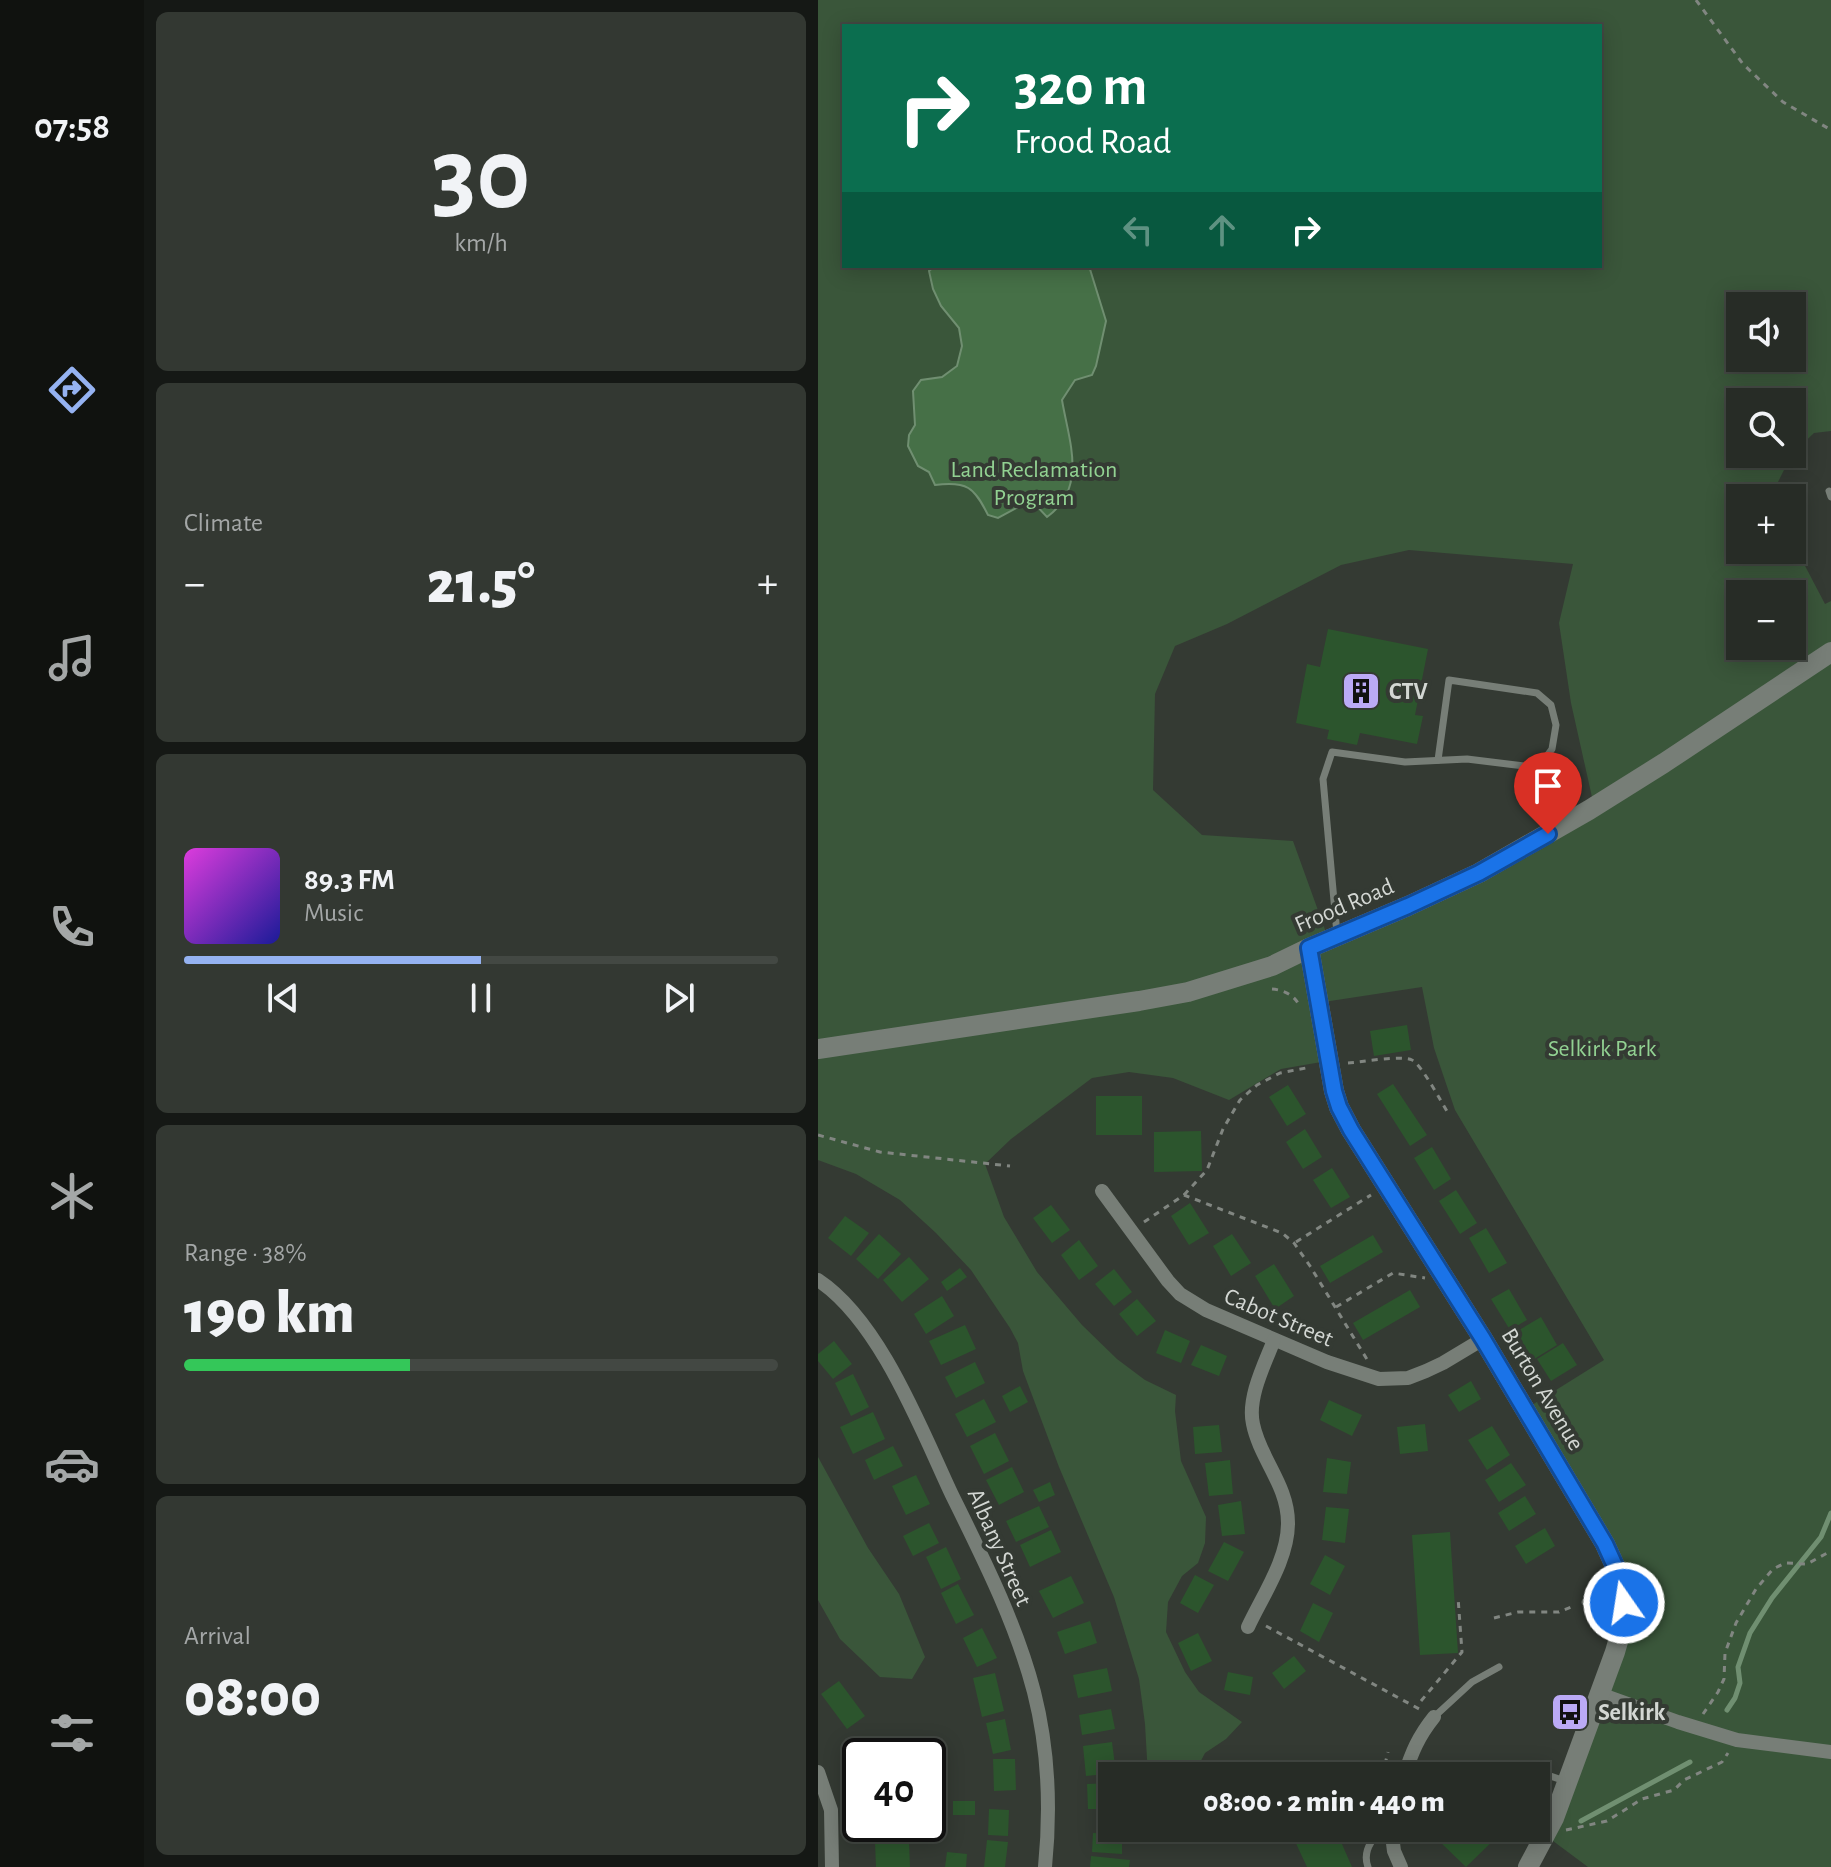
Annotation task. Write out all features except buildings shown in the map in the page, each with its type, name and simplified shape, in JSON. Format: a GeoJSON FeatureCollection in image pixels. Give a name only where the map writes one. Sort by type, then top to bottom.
{"type":"FeatureCollection","features":[{"type":"Feature","properties":{"kind":"street","name":"Frood Road"},"geometry":{"type":"LineString","coordinates":[[818,1049],[1139,1001],[1188,992],[1272,966],[1479,873],[1574,819],[1831,652]]}},
{"type":"Feature","properties":{"kind":"street","name":"Burton Avenue"},"geometry":{"type":"LineString","coordinates":[[1309,948],[1320,1066],[1339,1107],[1483,1339],[1605,1544],[1620,1577],[1623,1624],[1552,1822],[1528,1867]]}},
{"type":"Feature","properties":{"kind":"street","name":"Cabot Street"},"geometry":{"type":"LineString","coordinates":[[1102,1191],[1180,1294],[1206,1310],[1327,1362],[1379,1379],[1408,1378],[1443,1363],[1483,1339]]}},
{"type":"Feature","properties":{"kind":"street","name":"Albany Street"},"geometry":{"type":"LineString","coordinates":[[818,1280],[842,1300],[864,1325],[896,1378],[975,1542],[1023,1653],[1045,1745],[1049,1791],[1045,1867]]}},
{"type":"Feature","properties":{"kind":"street"},"geometry":{"type":"LineString","coordinates":[[1250,1623],[1279,1563],[1288,1525],[1284,1495],[1252,1422],[1257,1383],[1274,1340]]}},
{"type":"Feature","properties":{"kind":"street"},"geometry":{"type":"LineString","coordinates":[[1600,1694],[1730,1738],[1831,1752]]}},
{"type":"Feature","properties":{"kind":"street"},"geometry":{"type":"LineString","coordinates":[[1409,1762],[1421,1733],[1434,1717]]}},
{"type":"Feature","properties":{"kind":"street"},"geometry":{"type":"LineString","coordinates":[[818,1772],[831,1810],[832,1867]]}},
{"type":"Feature","properties":{"kind":"street"},"geometry":{"type":"LineString","coordinates":[[1393,1842],[1401,1867]]}},
{"type":"Feature","properties":{"kind":"lane"},"geometry":{"type":"LineString","coordinates":[[1438,760],[1449,680],[1537,693],[1551,705],[1556,725],[1552,749],[1535,772]]}},
{"type":"Feature","properties":{"kind":"lane"},"geometry":{"type":"LineString","coordinates":[[1337,936],[1323,779],[1332,752],[1405,762],[1467,759],[1524,766],[1548,780],[1574,819]]}},
{"type":"Feature","properties":{"kind":"lane"},"geometry":{"type":"LineString","coordinates":[[1585,1602],[1623,1608]]}},
{"type":"Feature","properties":{"kind":"lane"},"geometry":{"type":"LineString","coordinates":[[1434,1717],[1472,1682],[1499,1667]]}},
{"type":"Feature","properties":{"kind":"lane"},"geometry":{"type":"LineString","coordinates":[[1550,1775],[1567,1781]]}},
{"type":"Feature","properties":{"kind":"lane"},"geometry":{"type":"LineString","coordinates":[[1368,1867],[1366,1862],[1372,1842]]}},
{"type":"Feature","properties":{"kind":"path"},"geometry":{"type":"LineString","coordinates":[[1696,0],[1743,64],[1783,102],[1831,130]]}},
{"type":"Feature","properties":{"kind":"path"},"geometry":{"type":"LineString","coordinates":[[1272,989],[1281,989],[1297,1000],[1301,1008]]}},
{"type":"Feature","properties":{"kind":"path"},"geometry":{"type":"LineString","coordinates":[[1131,1230],[1184,1195],[1207,1170],[1223,1129],[1240,1100],[1257,1085],[1280,1073],[1320,1066],[1412,1060],[1419,1066],[1448,1113]]}},
{"type":"Feature","properties":{"kind":"path"},"geometry":{"type":"LineString","coordinates":[[818,1135],[880,1152],[1010,1166]]}},
{"type":"Feature","properties":{"kind":"path"},"geometry":{"type":"LineString","coordinates":[[1294,1243],[1374,1193]]}},
{"type":"Feature","properties":{"kind":"path"},"geometry":{"type":"LineString","coordinates":[[1184,1195],[1282,1233],[1294,1243],[1379,1379]]}},
{"type":"Feature","properties":{"kind":"path"},"geometry":{"type":"LineString","coordinates":[[1336,1307],[1393,1273],[1425,1278],[1418,1266]]}},
{"type":"Feature","properties":{"kind":"path"},"geometry":{"type":"LineString","coordinates":[[1694,1727],[1724,1679],[1725,1653],[1736,1623],[1756,1589],[1773,1569],[1785,1563],[1807,1564],[1831,1551]]}},
{"type":"Feature","properties":{"kind":"path"},"geometry":{"type":"LineString","coordinates":[[1421,1701],[1462,1652],[1458,1597]]}},
{"type":"Feature","properties":{"kind":"path"},"geometry":{"type":"LineString","coordinates":[[1494,1618],[1518,1612],[1559,1612],[1585,1602]]}},
{"type":"Feature","properties":{"kind":"path"},"geometry":{"type":"LineString","coordinates":[[1250,1623],[1434,1717]]}},
{"type":"Feature","properties":{"kind":"path"},"geometry":{"type":"LineString","coordinates":[[1552,1822],[1567,1831],[1607,1821],[1642,1799],[1674,1790],[1684,1780],[1722,1762],[1727,1756],[1730,1738]]}},
{"type":"Feature","properties":{"kind":"path"},"geometry":{"type":"LineString","coordinates":[[1386,1762],[1388,1752]]}},
{"type":"Feature","properties":{"kind":"green space"},"geometry":{"type":"Polygon","coordinates":[[[818,0],[1831,0],[1831,431],[1814,433],[1806,441],[1806,388],[1726,388],[1726,468],[1785,468],[1777,484],[1726,484],[1726,564],[1804,564],[1825,604],[1831,601],[1831,1867],[1588,1867],[1550,1839],[1550,1822],[1614,1651],[1619,1576],[1524,1410],[1604,1360],[1455,1110],[1434,1048],[1422,987],[1317,1003],[1327,1061],[1281,1069],[1229,1100],[1173,1078],[1129,1072],[1092,1078],[1011,1139],[985,1164],[1004,1217],[1037,1272],[1082,1325],[1117,1359],[1145,1380],[1176,1395],[1181,1461],[1206,1517],[1205,1543],[1198,1563],[1182,1576],[1168,1602],[1166,1632],[1185,1672],[1199,1692],[1242,1722],[1226,1739],[1205,1753],[1200,1762],[1147,1762],[1139,1679],[1114,1597],[1059,1467],[1023,1371],[1018,1343],[971,1270],[900,1200],[856,1174],[818,1160],[818,0]],[[1409,550],[1341,565],[1227,624],[1175,646],[1155,694],[1153,790],[1202,835],[1293,841],[1328,938],[1594,806],[1571,703],[1559,623],[1573,564],[1409,550]]]}},
{"type":"Feature","properties":{"kind":"green space"},"geometry":{"type":"Polygon","coordinates":[[[818,1457],[868,1548],[899,1594],[925,1657],[912,1679],[880,1677],[840,1639],[818,1600],[818,1457]]]}},
{"type":"Feature","properties":{"kind":"shaded area"},"geometry":{"type":"Polygon","coordinates":[[[933,268],[1090,268],[1106,321],[1092,375],[1075,380],[1062,400],[1071,448],[1072,478],[1060,505],[1047,517],[1033,502],[998,518],[988,515],[974,492],[968,488],[955,484],[935,485],[929,472],[918,466],[908,446],[909,435],[915,425],[913,391],[921,380],[942,377],[957,366],[962,346],[959,328],[941,306],[929,271],[933,268]]]}},
{"type":"Feature","properties":{"kind":"waterway"},"geometry":{"type":"LineString","coordinates":[[1727,1710],[1740,1683],[1738,1667],[1750,1633],[1772,1598],[1821,1537],[1831,1513]]}},
{"type":"Feature","properties":{"kind":"waterway"},"geometry":{"type":"LineString","coordinates":[[1581,1821],[1690,1762]]}},
{"type":"Feature","properties":{"kind":"place","name":"CTV"},"geometry":{"type":"Point","coordinates":[1361,691]}},
{"type":"Feature","properties":{"kind":"place","name":"Selkirk"},"geometry":{"type":"Point","coordinates":[1570,1712]}},
{"type":"Feature","properties":{"kind":"route"},"geometry":{"type":"LineString","coordinates":[[1548,834],[1479,873],[1309,948],[1326,1054],[1339,1107],[1605,1544],[1620,1577],[1624,1603]]}},
{"type":"Feature","properties":{"kind":"park label","name":"Land Reclamation Program"},"geometry":{"type":"Point","coordinates":[1034,483]}},
{"type":"Feature","properties":{"kind":"park label","name":"Selkirk Park"},"geometry":{"type":"Point","coordinates":[1602,1048]}}]}
